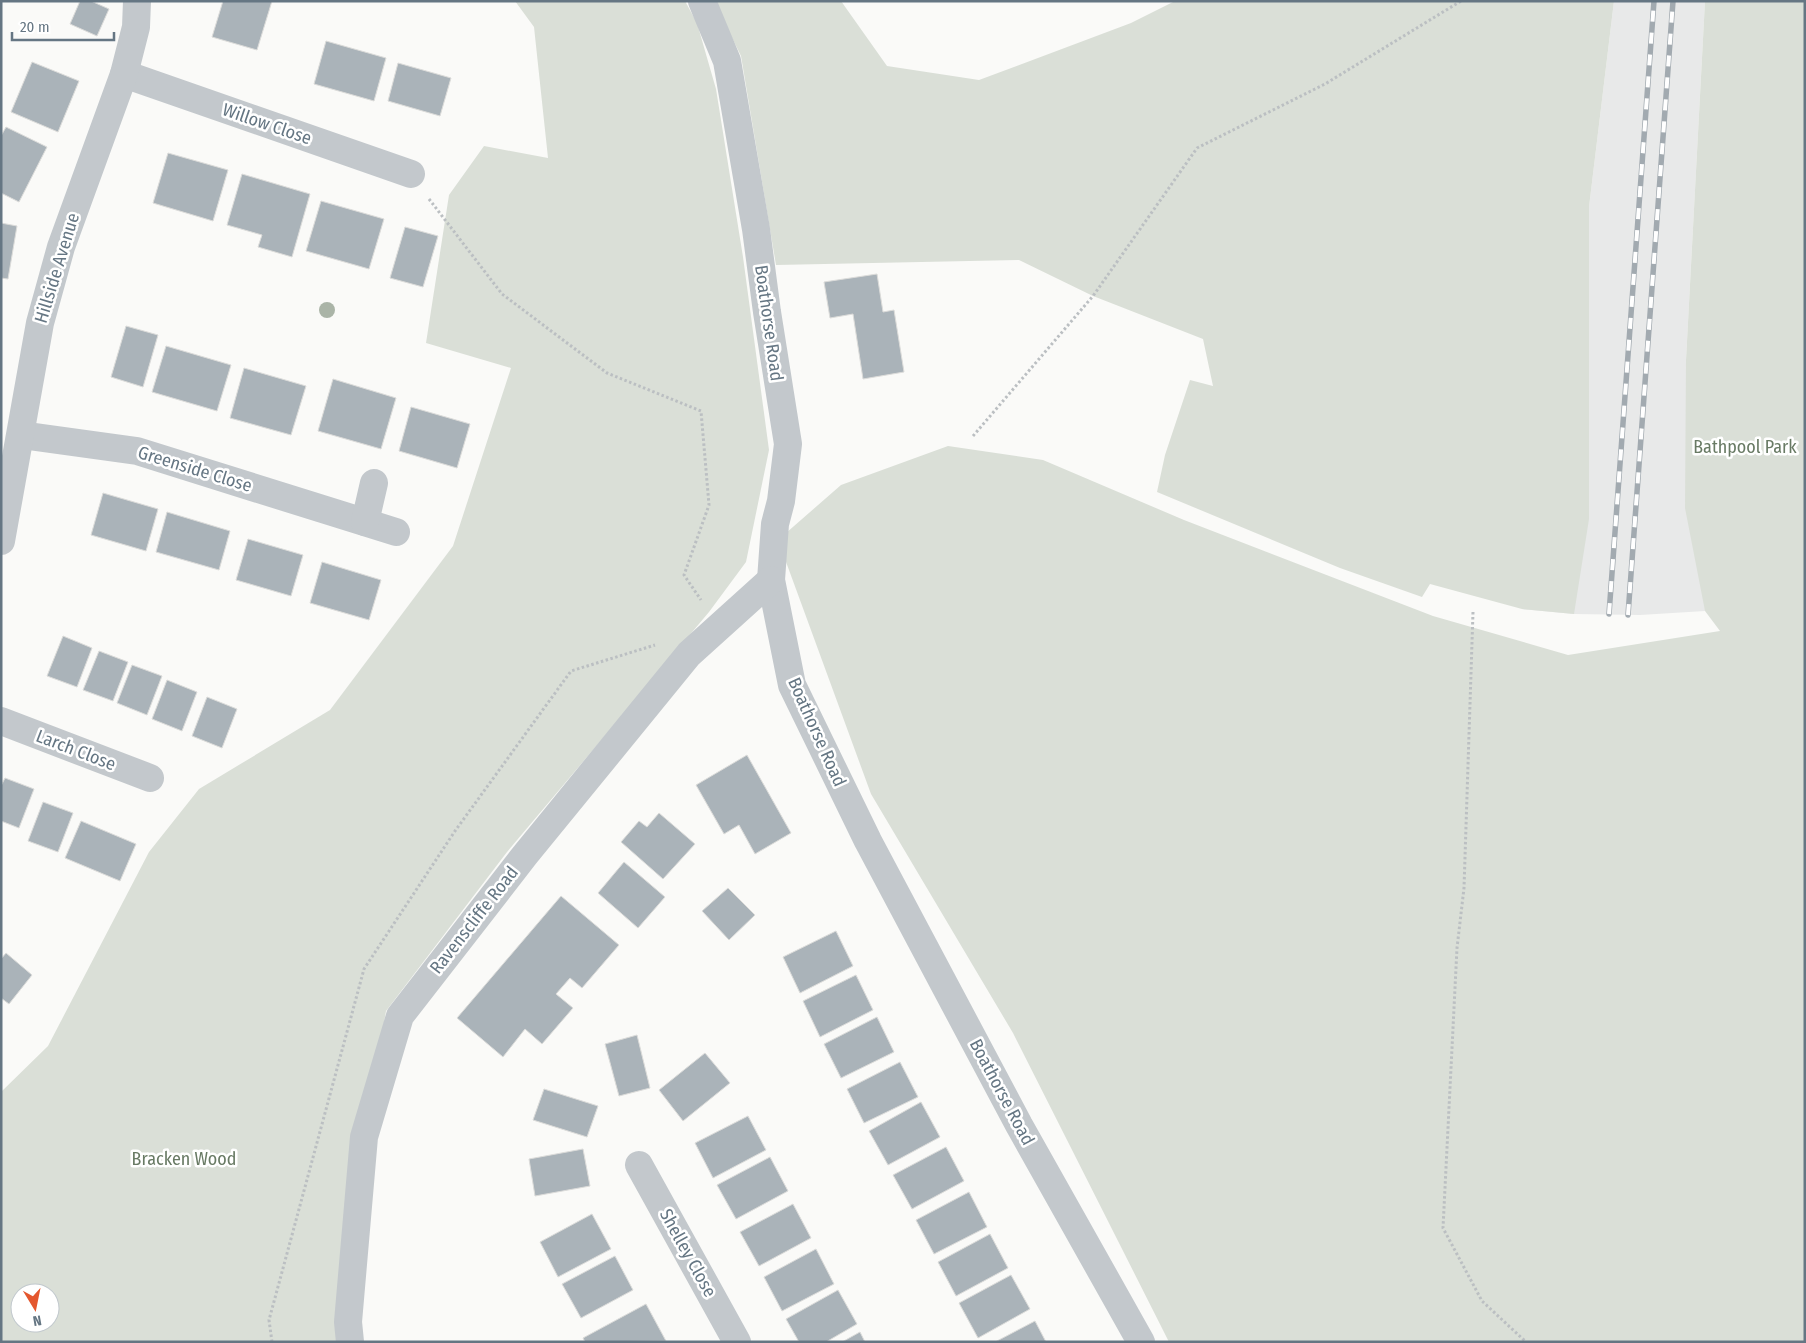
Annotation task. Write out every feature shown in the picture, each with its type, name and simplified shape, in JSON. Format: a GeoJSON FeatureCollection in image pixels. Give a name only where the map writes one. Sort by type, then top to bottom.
{"type":"FeatureCollection","features":[{"type":"Feature","properties":{"kind":"street","name":"Hillside Avenue"},"geometry":{"type":"LineString","coordinates":[[1,541],[40,323],[61,247],[124,74],[136,26],[137,1]]}},
{"type":"Feature","properties":{"kind":"street","name":"Boathorse Road"},"geometry":{"type":"LineString","coordinates":[[702,1],[727,61],[756,229],[766,312],[788,444],[781,500],[775,524],[771,580],[792,685],[886,876],[1019,1125],[1141,1342]]}},
{"type":"Feature","properties":{"kind":"street","name":"Willow Close"},"geometry":{"type":"LineString","coordinates":[[124,74],[411,174]]}},
{"type":"Feature","properties":{"kind":"street","name":"Greenside Close"},"geometry":{"type":"LineString","coordinates":[[21,435],[137,451],[396,532]]}},
{"type":"Feature","properties":{"kind":"street"},"geometry":{"type":"LineString","coordinates":[[365,522],[374,483]]}},
{"type":"Feature","properties":{"kind":"street","name":"Ravenscliffe Road"},"geometry":{"type":"LineString","coordinates":[[350,1342],[348,1322],[364,1137],[400,1016],[525,855],[688,654],[771,580]]}},
{"type":"Feature","properties":{"kind":"street","name":"Larch Close"},"geometry":{"type":"LineString","coordinates":[[1,722],[150,778]]}},
{"type":"Feature","properties":{"kind":"street","name":"Shelley Close"},"geometry":{"type":"LineString","coordinates":[[640,1165],[737,1342]]}},
{"type":"Feature","properties":{"kind":"path"},"geometry":{"type":"LineString","coordinates":[[973,436],[1093,296],[1197,148],[1325,84],[1461,1]]}},
{"type":"Feature","properties":{"kind":"path"},"geometry":{"type":"LineString","coordinates":[[411,174],[502,294],[607,373],[700,411],[709,505],[684,575],[709,612],[722,624]]}},
{"type":"Feature","properties":{"kind":"path"},"geometry":{"type":"LineString","coordinates":[[1474,612],[1464,888],[1457,948],[1443,1228],[1482,1300],[1526,1342]]}},
{"type":"Feature","properties":{"kind":"shaded area"},"geometry":{"type":"Polygon","coordinates":[[[1614,1],[1705,1],[1686,360],[1732,606],[1705,611],[1640,615],[1574,614],[1522,609],[1530,533],[1589,207],[1614,1]]]}},
{"type":"Feature","properties":{"kind":"green space","name":"Bracken Wood"},"geometry":{"type":"Polygon","coordinates":[[[515,1],[685,1],[697,23],[716,89],[743,257],[769,450],[746,562],[709,612],[507,852],[386,1011],[364,1137],[350,1342],[1,1342],[1,1092],[48,1046],[149,852],[199,789],[330,710],[453,546],[511,368],[426,343],[449,195],[484,146],[548,158],[534,27],[515,1]]]}},
{"type":"Feature","properties":{"kind":"green space"},"geometry":{"type":"Polygon","coordinates":[[[714,1],[841,1],[887,66],[979,80],[1131,23],[1175,1],[1614,1],[1589,207],[1589,519],[1574,614],[1522,609],[1430,584],[1422,597],[1340,568],[1157,492],[1165,455],[1190,380],[1213,386],[1203,339],[1093,296],[1019,260],[776,265],[741,56],[714,1]]]}},
{"type":"Feature","properties":{"kind":"green space","name":"Bathpool Park"},"geometry":{"type":"Polygon","coordinates":[[[1705,1],[1805,1],[1805,1342],[1169,1342],[1013,1033],[871,794],[778,540],[841,485],[948,446],[1043,460],[1184,520],[1433,616],[1568,655],[1720,631],[1705,611],[1685,508],[1686,360],[1705,1]]]}},
{"type":"Feature","properties":{"kind":"building"},"geometry":{"type":"Polygon","coordinates":[[[80,1],[91,1],[109,9],[97,36],[70,24],[80,1]]]}},
{"type":"Feature","properties":{"kind":"building"},"geometry":{"type":"Polygon","coordinates":[[[223,1],[272,1],[257,50],[212,37],[223,1]]]}},
{"type":"Feature","properties":{"kind":"building"},"geometry":{"type":"Polygon","coordinates":[[[326,41],[386,58],[374,101],[314,84],[326,41]]]}},
{"type":"Feature","properties":{"kind":"building"},"geometry":{"type":"Polygon","coordinates":[[[32,62],[79,81],[58,132],[11,112],[32,62]]]}},
{"type":"Feature","properties":{"kind":"building"},"geometry":{"type":"Polygon","coordinates":[[[398,63],[451,78],[440,116],[388,101],[398,63]]]}},
{"type":"Feature","properties":{"kind":"building"},"geometry":{"type":"Polygon","coordinates":[[[6,127],[47,147],[19,202],[1,193],[1,136],[6,127]]]}},
{"type":"Feature","properties":{"kind":"building"},"geometry":{"type":"Polygon","coordinates":[[[168,153],[228,170],[213,221],[153,203],[168,153]]]}},
{"type":"Feature","properties":{"kind":"building"},"geometry":{"type":"Polygon","coordinates":[[[242,174],[310,194],[292,257],[258,247],[262,235],[227,225],[242,174]]]}},
{"type":"Feature","properties":{"kind":"building"},"geometry":{"type":"Polygon","coordinates":[[[321,201],[384,219],[369,269],[306,251],[321,201]]]}},
{"type":"Feature","properties":{"kind":"building"},"geometry":{"type":"Polygon","coordinates":[[[1,223],[17,226],[8,279],[1,278],[1,223]]]}},
{"type":"Feature","properties":{"kind":"building"},"geometry":{"type":"Polygon","coordinates":[[[405,227],[438,236],[423,287],[390,278],[405,227]]]}},
{"type":"Feature","properties":{"kind":"building"},"geometry":{"type":"Polygon","coordinates":[[[877,274],[883,312],[894,310],[904,372],[863,379],[853,314],[830,318],[824,282],[877,274]]]}},
{"type":"Feature","properties":{"kind":"building"},"geometry":{"type":"Polygon","coordinates":[[[126,326],[158,335],[143,387],[111,377],[126,326]]]}},
{"type":"Feature","properties":{"kind":"building"},"geometry":{"type":"Polygon","coordinates":[[[166,346],[231,365],[217,411],[152,392],[166,346]]]}},
{"type":"Feature","properties":{"kind":"building"},"geometry":{"type":"Polygon","coordinates":[[[244,368],[306,386],[291,435],[230,418],[244,368]]]}},
{"type":"Feature","properties":{"kind":"building"},"geometry":{"type":"Polygon","coordinates":[[[333,379],[396,398],[381,449],[318,431],[333,379]]]}},
{"type":"Feature","properties":{"kind":"building"},"geometry":{"type":"Polygon","coordinates":[[[411,407],[470,424],[457,468],[399,451],[411,407]]]}},
{"type":"Feature","properties":{"kind":"building"},"geometry":{"type":"Polygon","coordinates":[[[103,493],[158,509],[146,551],[91,535],[103,493]]]}},
{"type":"Feature","properties":{"kind":"building"},"geometry":{"type":"Polygon","coordinates":[[[167,512],[230,531],[219,570],[156,552],[167,512]]]}},
{"type":"Feature","properties":{"kind":"building"},"geometry":{"type":"Polygon","coordinates":[[[248,539],[303,555],[291,596],[236,580],[248,539]]]}},
{"type":"Feature","properties":{"kind":"building"},"geometry":{"type":"Polygon","coordinates":[[[322,562],[381,580],[369,620],[310,603],[322,562]]]}},
{"type":"Feature","properties":{"kind":"building"},"geometry":{"type":"Polygon","coordinates":[[[63,636],[92,648],[77,687],[47,676],[63,636]]]}},
{"type":"Feature","properties":{"kind":"building"},"geometry":{"type":"Polygon","coordinates":[[[99,651],[128,662],[113,701],[83,690],[99,651]]]}},
{"type":"Feature","properties":{"kind":"building"},"geometry":{"type":"Polygon","coordinates":[[[132,665],[162,676],[147,715],[117,703],[132,665]]]}},
{"type":"Feature","properties":{"kind":"building"},"geometry":{"type":"Polygon","coordinates":[[[167,680],[197,692],[182,731],[152,719],[167,680]]]}},
{"type":"Feature","properties":{"kind":"building"},"geometry":{"type":"Polygon","coordinates":[[[207,697],[237,709],[222,748],[192,736],[207,697]]]}},
{"type":"Feature","properties":{"kind":"building"},"geometry":{"type":"Polygon","coordinates":[[[747,755],[791,833],[755,854],[739,825],[724,834],[696,785],[747,755]]]}},
{"type":"Feature","properties":{"kind":"building"},"geometry":{"type":"Polygon","coordinates":[[[5,778],[34,789],[19,828],[1,821],[1,786],[5,778]]]}},
{"type":"Feature","properties":{"kind":"building"},"geometry":{"type":"Polygon","coordinates":[[[43,802],[73,813],[58,852],[28,841],[43,802]]]}},
{"type":"Feature","properties":{"kind":"building"},"geometry":{"type":"Polygon","coordinates":[[[659,813],[695,844],[663,879],[621,842],[639,821],[647,827],[659,813]]]}},
{"type":"Feature","properties":{"kind":"building"},"geometry":{"type":"Polygon","coordinates":[[[81,821],[136,844],[120,881],[65,858],[81,821]]]}},
{"type":"Feature","properties":{"kind":"building"},"geometry":{"type":"Polygon","coordinates":[[[624,862],[665,897],[638,928],[598,893],[624,862]]]}},
{"type":"Feature","properties":{"kind":"building"},"geometry":{"type":"Polygon","coordinates":[[[728,888],[755,915],[729,940],[702,911],[728,888]]]}},
{"type":"Feature","properties":{"kind":"building"},"geometry":{"type":"Polygon","coordinates":[[[561,896],[619,945],[582,988],[570,978],[556,994],[573,1008],[542,1044],[525,1029],[503,1057],[457,1018],[561,896]]]}},
{"type":"Feature","properties":{"kind":"building"},"geometry":{"type":"Polygon","coordinates":[[[836,931],[853,966],[800,993],[783,957],[836,931]]]}},
{"type":"Feature","properties":{"kind":"building"},"geometry":{"type":"Polygon","coordinates":[[[6,953],[32,975],[9,1004],[1,998],[1,959],[6,953]]]}},
{"type":"Feature","properties":{"kind":"building"},"geometry":{"type":"Polygon","coordinates":[[[856,975],[873,1010],[820,1037],[803,1001],[856,975]]]}},
{"type":"Feature","properties":{"kind":"building"},"geometry":{"type":"Polygon","coordinates":[[[877,1017],[894,1052],[841,1078],[824,1044],[877,1017]]]}},
{"type":"Feature","properties":{"kind":"building"},"geometry":{"type":"Polygon","coordinates":[[[637,1035],[650,1088],[619,1096],[605,1044],[637,1035]]]}},
{"type":"Feature","properties":{"kind":"building"},"geometry":{"type":"Polygon","coordinates":[[[705,1053],[730,1083],[683,1121],[659,1090],[705,1053]]]}},
{"type":"Feature","properties":{"kind":"building"},"geometry":{"type":"Polygon","coordinates":[[[900,1062],[918,1097],[864,1123],[847,1089],[900,1062]]]}},
{"type":"Feature","properties":{"kind":"building"},"geometry":{"type":"Polygon","coordinates":[[[544,1089],[598,1106],[587,1137],[533,1120],[544,1089]]]}},
{"type":"Feature","properties":{"kind":"building"},"geometry":{"type":"Polygon","coordinates":[[[921,1102],[940,1137],[888,1165],[869,1131],[921,1102]]]}},
{"type":"Feature","properties":{"kind":"building"},"geometry":{"type":"Polygon","coordinates":[[[748,1116],[766,1150],[713,1178],[695,1143],[748,1116]]]}},
{"type":"Feature","properties":{"kind":"building"},"geometry":{"type":"Polygon","coordinates":[[[946,1147],[964,1181],[912,1209],[893,1175],[946,1147]]]}},
{"type":"Feature","properties":{"kind":"building"},"geometry":{"type":"Polygon","coordinates":[[[583,1149],[590,1186],[535,1196],[529,1159],[583,1149]]]}},
{"type":"Feature","properties":{"kind":"building"},"geometry":{"type":"Polygon","coordinates":[[[770,1157],[788,1191],[736,1219],[717,1185],[770,1157]]]}},
{"type":"Feature","properties":{"kind":"building"},"geometry":{"type":"Polygon","coordinates":[[[969,1192],[987,1227],[934,1254],[916,1220],[969,1192]]]}},
{"type":"Feature","properties":{"kind":"building"},"geometry":{"type":"Polygon","coordinates":[[[793,1204],[811,1238],[759,1266],[740,1232],[793,1204]]]}},
{"type":"Feature","properties":{"kind":"building"},"geometry":{"type":"Polygon","coordinates":[[[592,1214],[611,1249],[558,1277],[540,1242],[592,1214]]]}},
{"type":"Feature","properties":{"kind":"building"},"geometry":{"type":"Polygon","coordinates":[[[990,1234],[1008,1268],[956,1296],[938,1262],[990,1234]]]}},
{"type":"Feature","properties":{"kind":"building"},"geometry":{"type":"Polygon","coordinates":[[[816,1249],[834,1284],[782,1311],[764,1277],[816,1249]]]}},
{"type":"Feature","properties":{"kind":"building"},"geometry":{"type":"Polygon","coordinates":[[[615,1256],[633,1290],[581,1318],[562,1284],[615,1256]]]}},
{"type":"Feature","properties":{"kind":"building"},"geometry":{"type":"Polygon","coordinates":[[[1011,1275],[1030,1309],[978,1338],[959,1303],[1011,1275]]]}},
{"type":"Feature","properties":{"kind":"building"},"geometry":{"type":"Polygon","coordinates":[[[838,1290],[857,1324],[826,1342],[799,1342],[786,1319],[838,1290]]]}},
{"type":"Feature","properties":{"kind":"building"},"geometry":{"type":"Polygon","coordinates":[[[646,1304],[666,1341],[585,1342],[583,1338],[646,1304]]]}},
{"type":"Feature","properties":{"kind":"building"},"geometry":{"type":"Polygon","coordinates":[[[1035,1321],[1046,1342],[995,1342],[1035,1321]]]}},
{"type":"Feature","properties":{"kind":"building"},"geometry":{"type":"Polygon","coordinates":[[[860,1332],[865,1342],[842,1342],[860,1332]]]}},
{"type":"Feature","properties":{"kind":"railway"},"geometry":{"type":"LineString","coordinates":[[1609,614],[1654,1]]}},
{"type":"Feature","properties":{"kind":"railway"},"geometry":{"type":"LineString","coordinates":[[1628,615],[1673,1]]}}]}
